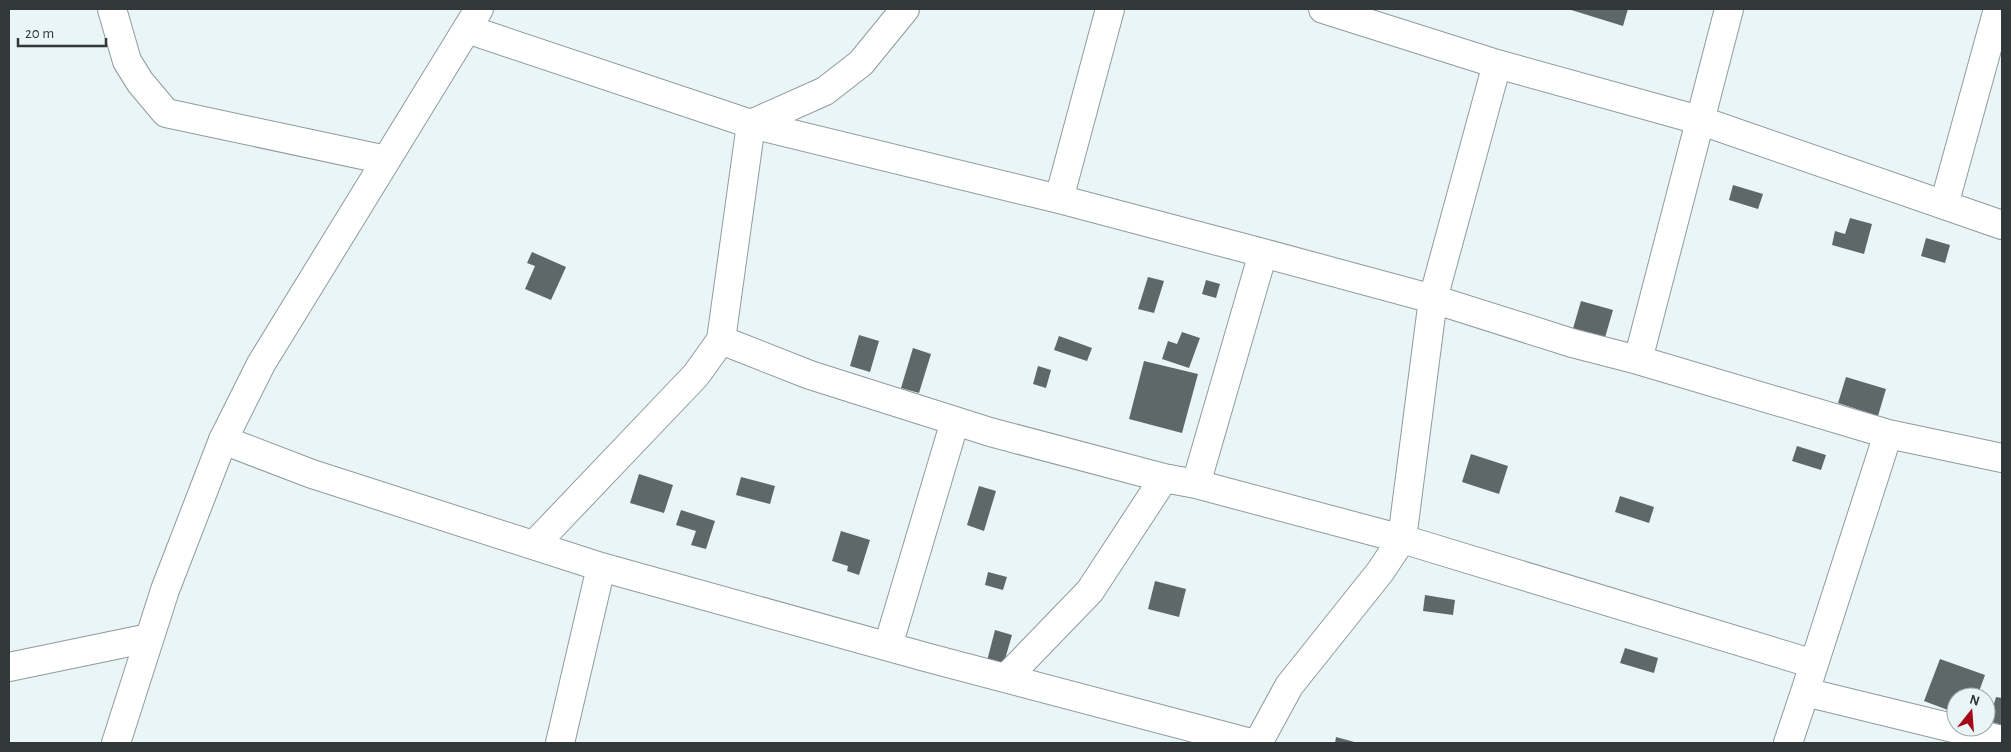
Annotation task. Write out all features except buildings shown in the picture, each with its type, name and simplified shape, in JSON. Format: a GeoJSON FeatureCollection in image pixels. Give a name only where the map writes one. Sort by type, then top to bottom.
{"type":"FeatureCollection","features":[{"type":"Feature","properties":{"kind":"street"},"geometry":{"type":"LineString","coordinates":[[112,9],[127,61],[140,82],[166,113],[386,160]]}},
{"type":"Feature","properties":{"kind":"street"},"geometry":{"type":"LineString","coordinates":[[751,124],[825,91],[862,63],[905,9]]}},
{"type":"Feature","properties":{"kind":"street"},"geometry":{"type":"LineString","coordinates":[[1059,199],[1110,9]]}},
{"type":"Feature","properties":{"kind":"street"},"geometry":{"type":"LineString","coordinates":[[1323,9],[1497,64],[1699,120],[2002,225]]}},
{"type":"Feature","properties":{"kind":"street"},"geometry":{"type":"LineString","coordinates":[[1638,360],[1728,9]]}},
{"type":"Feature","properties":{"kind":"street"},"geometry":{"type":"LineString","coordinates":[[1944,205],[1998,9]]}},
{"type":"Feature","properties":{"kind":"street"},"geometry":{"type":"LineString","coordinates":[[116,743],[165,590],[224,440],[261,364],[473,19],[751,124],[1059,199],[1263,252],[1433,299],[1572,343],[1638,360],[1888,434],[2002,458]]}},
{"type":"Feature","properties":{"kind":"street"},"geometry":{"type":"LineString","coordinates":[[1258,743],[1289,686],[1380,572],[1402,539],[1433,299],[1497,64]]}},
{"type":"Feature","properties":{"kind":"street"},"geometry":{"type":"LineString","coordinates":[[534,546],[696,375],[720,340],[751,124]]}},
{"type":"Feature","properties":{"kind":"street"},"geometry":{"type":"LineString","coordinates":[[1196,484],[1263,252]]}},
{"type":"Feature","properties":{"kind":"street"},"geometry":{"type":"LineString","coordinates":[[720,340],[810,375],[990,432],[1402,539],[1814,664]]}},
{"type":"Feature","properties":{"kind":"street"},"geometry":{"type":"LineString","coordinates":[[888,646],[954,421]]}},
{"type":"Feature","properties":{"kind":"street"},"geometry":{"type":"LineString","coordinates":[[1788,743],[1888,434]]}},
{"type":"Feature","properties":{"kind":"street"},"geometry":{"type":"LineString","coordinates":[[224,440],[312,474],[601,567],[1251,743]]}},
{"type":"Feature","properties":{"kind":"street"},"geometry":{"type":"LineString","coordinates":[[1006,678],[1090,590],[1164,478]]}},
{"type":"Feature","properties":{"kind":"street"},"geometry":{"type":"LineString","coordinates":[[560,743],[601,567]]}},
{"type":"Feature","properties":{"kind":"street"},"geometry":{"type":"LineString","coordinates":[[9,667],[149,638]]}},
{"type":"Feature","properties":{"kind":"street"},"geometry":{"type":"LineString","coordinates":[[1805,692],[2002,740]]}}]}
